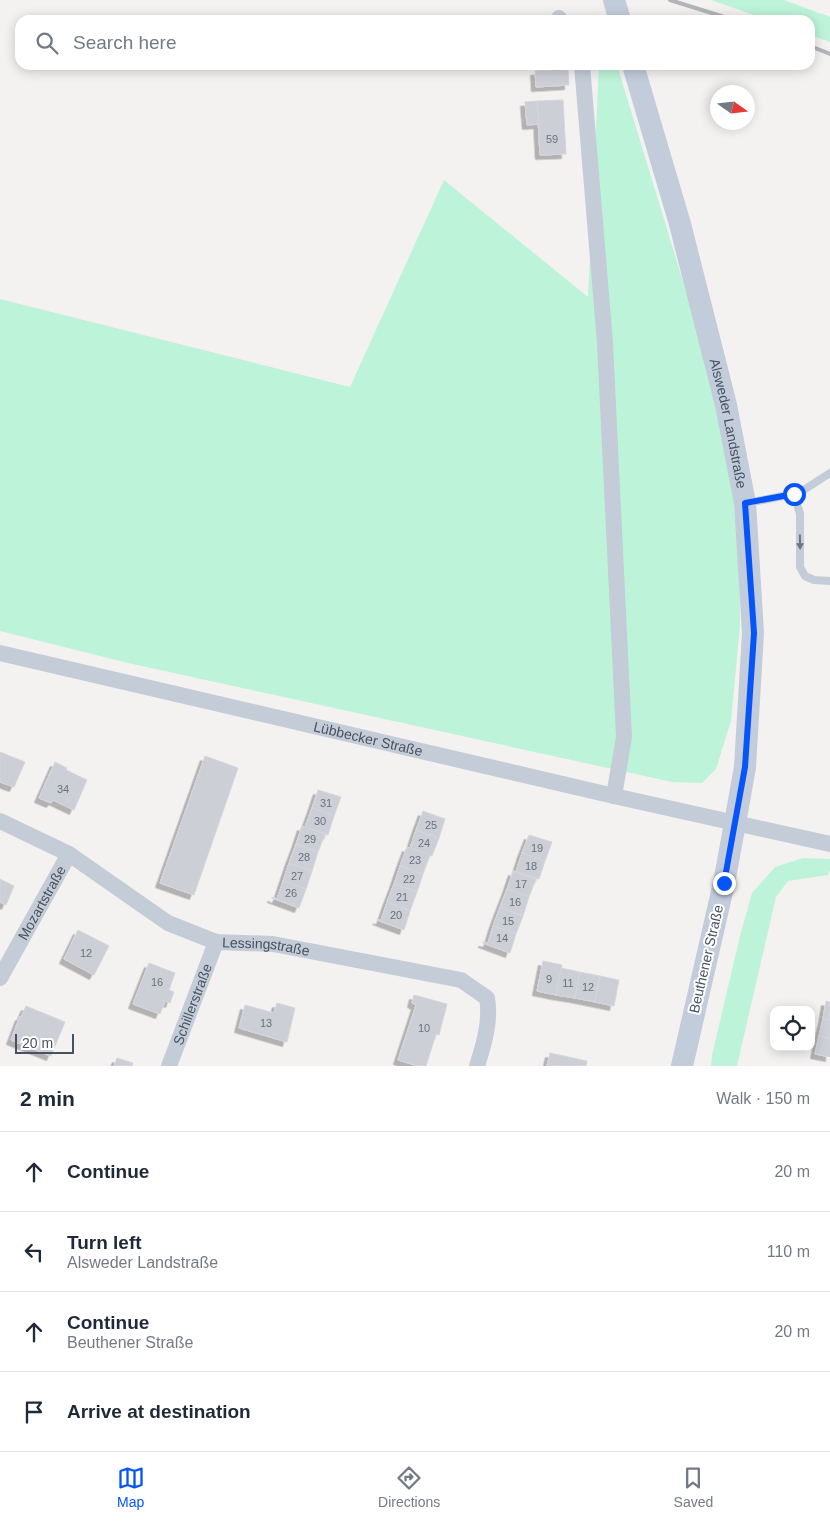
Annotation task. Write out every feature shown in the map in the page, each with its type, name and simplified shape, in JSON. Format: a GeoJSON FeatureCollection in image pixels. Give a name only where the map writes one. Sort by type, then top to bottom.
{"type":"FeatureCollection","features":[{"type":"Feature","properties":{"kind":"main road"},"geometry":{"type":"LineString","coordinates":[[614,0],[618,15]]}},
{"type":"Feature","properties":{"kind":"main road","name":"Alsweder Landstraße"},"geometry":{"type":"LineString","coordinates":[[634,70],[680,224],[726,405],[745,503],[754,633],[745,767],[735,823]]}},
{"type":"Feature","properties":{"kind":"main road","name":"Beuthener Straße"},"geometry":{"type":"LineString","coordinates":[[682,1066],[724,883],[735,823]]}},
{"type":"Feature","properties":{"kind":"street"},"geometry":{"type":"LineString","coordinates":[[582,70],[605,342],[624,737],[614,796]]}},
{"type":"Feature","properties":{"kind":"street","name":"Lübbecker Straße"},"geometry":{"type":"LineString","coordinates":[[0,653],[614,796],[830,844]]}},
{"type":"Feature","properties":{"kind":"street","name":"Lessingstraße"},"geometry":{"type":"LineString","coordinates":[[0,821],[69,854],[168,923],[216,942],[272,944],[461,980],[488,998],[490,1013],[477,1066]]}},
{"type":"Feature","properties":{"kind":"street","name":"Mozartstraße"},"geometry":{"type":"LineString","coordinates":[[0,978],[69,854]]}},
{"type":"Feature","properties":{"kind":"street","name":"Schillerstraße"},"geometry":{"type":"LineString","coordinates":[[169,1066],[216,942]]}},
{"type":"Feature","properties":{"kind":"lane"},"geometry":{"type":"LineString","coordinates":[[745,503],[799,493],[830,472]]}},
{"type":"Feature","properties":{"kind":"lane"},"geometry":{"type":"LineString","coordinates":[[794,494],[800,514],[800,567],[805,576],[814,580],[830,581]]}},
{"type":"Feature","properties":{"kind":"green space"},"geometry":{"type":"Polygon","coordinates":[[[711,0],[784,0],[830,17],[830,42],[815,37],[815,15],[754,15],[711,0]]]}},
{"type":"Feature","properties":{"kind":"green space"},"geometry":{"type":"Polygon","coordinates":[[[599,70],[619,70],[721,406],[739,512],[740,626],[731,721],[716,769],[702,783],[672,782],[128,663],[0,631],[0,299],[350,387],[444,180],[588,297],[599,70]]]}},
{"type":"Feature","properties":{"kind":"green space"},"geometry":{"type":"Polygon","coordinates":[[[803,858],[830,859],[828,875],[788,881],[776,897],[737,1066],[711,1066],[740,936],[752,893],[775,867],[803,858]]]}},
{"type":"Feature","properties":{"kind":"building"},"geometry":{"type":"Polygon","coordinates":[[[568,70],[569,85],[536,87],[535,71],[568,70]]]}},
{"type":"Feature","properties":{"kind":"building"},"geometry":{"type":"Polygon","coordinates":[[[563,100],[566,154],[540,155],[537,101],[563,100]]]}},
{"type":"Feature","properties":{"kind":"building"},"geometry":{"type":"Polygon","coordinates":[[[537,101],[539,124],[527,125],[525,102],[537,101]]]}},
{"type":"Feature","properties":{"kind":"building"},"geometry":{"type":"Polygon","coordinates":[[[0,752],[25,762],[14,787],[0,782],[0,752]]]}},
{"type":"Feature","properties":{"kind":"building"},"geometry":{"type":"Polygon","coordinates":[[[205,756],[238,768],[194,895],[160,883],[205,756]]]}},
{"type":"Feature","properties":{"kind":"building"},"geometry":{"type":"Polygon","coordinates":[[[55,762],[67,768],[66,770],[87,780],[74,810],[53,800],[51,803],[39,798],[55,762]]]}},
{"type":"Feature","properties":{"kind":"building"},"geometry":{"type":"Polygon","coordinates":[[[318,790],[341,797],[334,816],[312,808],[318,790]]]}},
{"type":"Feature","properties":{"kind":"building"},"geometry":{"type":"Polygon","coordinates":[[[312,808],[334,816],[328,835],[305,827],[312,808]]]}},
{"type":"Feature","properties":{"kind":"building"},"geometry":{"type":"Polygon","coordinates":[[[423,811],[445,819],[439,838],[416,830],[423,811]]]}},
{"type":"Feature","properties":{"kind":"building"},"geometry":{"type":"Polygon","coordinates":[[[302,826],[325,834],[318,852],[296,844],[302,826]]]}},
{"type":"Feature","properties":{"kind":"building"},"geometry":{"type":"Polygon","coordinates":[[[416,830],[439,838],[432,856],[410,848],[416,830]]]}},
{"type":"Feature","properties":{"kind":"building"},"geometry":{"type":"Polygon","coordinates":[[[529,835],[552,842],[545,861],[522,853],[529,835]]]}},
{"type":"Feature","properties":{"kind":"building"},"geometry":{"type":"Polygon","coordinates":[[[296,844],[318,852],[312,871],[289,863],[296,844]]]}},
{"type":"Feature","properties":{"kind":"building"},"geometry":{"type":"Polygon","coordinates":[[[407,847],[430,855],[423,874],[400,866],[407,847]]]}},
{"type":"Feature","properties":{"kind":"building"},"geometry":{"type":"Polygon","coordinates":[[[522,853],[545,861],[539,879],[516,872],[522,853]]]}},
{"type":"Feature","properties":{"kind":"building"},"geometry":{"type":"Polygon","coordinates":[[[289,863],[312,871],[306,889],[283,881],[289,863]]]}},
{"type":"Feature","properties":{"kind":"building"},"geometry":{"type":"Polygon","coordinates":[[[400,866],[423,874],[417,892],[394,884],[400,866]]]}},
{"type":"Feature","properties":{"kind":"building"},"geometry":{"type":"Polygon","coordinates":[[[513,871],[536,879],[529,897],[507,889],[513,871]]]}},
{"type":"Feature","properties":{"kind":"building"},"geometry":{"type":"Polygon","coordinates":[[[0,879],[14,886],[6,905],[0,902],[0,879]]]}},
{"type":"Feature","properties":{"kind":"building"},"geometry":{"type":"Polygon","coordinates":[[[283,881],[306,889],[299,908],[272,898],[277,899],[283,881]]]}},
{"type":"Feature","properties":{"kind":"building"},"geometry":{"type":"Polygon","coordinates":[[[394,884],[417,892],[410,911],[387,902],[394,884]]]}},
{"type":"Feature","properties":{"kind":"building"},"geometry":{"type":"Polygon","coordinates":[[[507,889],[529,897],[523,916],[500,907],[507,889]]]}},
{"type":"Feature","properties":{"kind":"building"},"geometry":{"type":"Polygon","coordinates":[[[387,902],[410,911],[404,930],[377,920],[381,920],[387,902]]]}},
{"type":"Feature","properties":{"kind":"building"},"geometry":{"type":"Polygon","coordinates":[[[500,907],[523,916],[516,934],[493,926],[500,907]]]}},
{"type":"Feature","properties":{"kind":"building"},"geometry":{"type":"Polygon","coordinates":[[[493,926],[516,934],[510,953],[483,943],[488,943],[493,926]]]}},
{"type":"Feature","properties":{"kind":"building"},"geometry":{"type":"Polygon","coordinates":[[[78,930],[109,946],[94,975],[64,959],[78,930]]]}},
{"type":"Feature","properties":{"kind":"building"},"geometry":{"type":"Polygon","coordinates":[[[543,961],[562,965],[556,995],[537,991],[543,961]]]}},
{"type":"Feature","properties":{"kind":"building"},"geometry":{"type":"Polygon","coordinates":[[[149,963],[175,973],[169,990],[174,992],[170,1003],[165,1001],[160,1014],[133,1004],[149,963]]]}},
{"type":"Feature","properties":{"kind":"building"},"geometry":{"type":"Polygon","coordinates":[[[561,968],[580,972],[575,998],[556,995],[561,968]]]}},
{"type":"Feature","properties":{"kind":"building"},"geometry":{"type":"Polygon","coordinates":[[[580,972],[600,976],[595,1002],[575,998],[580,972]]]}},
{"type":"Feature","properties":{"kind":"building"},"geometry":{"type":"Polygon","coordinates":[[[600,976],[619,980],[614,1006],[595,1002],[600,976]]]}},
{"type":"Feature","properties":{"kind":"building"},"geometry":{"type":"Polygon","coordinates":[[[414,995],[447,1004],[439,1035],[436,1034],[426,1066],[418,1066],[398,1060],[416,1005],[412,1003],[414,995]]]}},
{"type":"Feature","properties":{"kind":"building"},"geometry":{"type":"Polygon","coordinates":[[[826,1001],[830,1002],[830,1020],[823,1019],[826,1001]]]}},
{"type":"Feature","properties":{"kind":"building"},"geometry":{"type":"Polygon","coordinates":[[[277,1003],[295,1008],[287,1042],[239,1028],[245,1005],[274,1013],[277,1003]]]}},
{"type":"Feature","properties":{"kind":"building"},"geometry":{"type":"Polygon","coordinates":[[[26,1006],[65,1022],[51,1056],[11,1040],[26,1006]]]}},
{"type":"Feature","properties":{"kind":"building"},"geometry":{"type":"Polygon","coordinates":[[[823,1019],[830,1020],[830,1039],[819,1036],[823,1019]]]}},
{"type":"Feature","properties":{"kind":"building"},"geometry":{"type":"Polygon","coordinates":[[[819,1036],[830,1039],[830,1057],[815,1054],[819,1036]]]}},
{"type":"Feature","properties":{"kind":"building"},"geometry":{"type":"Polygon","coordinates":[[[550,1053],[587,1061],[586,1066],[547,1066],[550,1053]]]}},
{"type":"Feature","properties":{"kind":"building"},"geometry":{"type":"Polygon","coordinates":[[[117,1058],[133,1063],[132,1066],[114,1066],[117,1058]]]}},
{"type":"Feature","properties":{"kind":"railway"},"geometry":{"type":"LineString","coordinates":[[670,0],[718,15]]}},
{"type":"Feature","properties":{"kind":"railway"},"geometry":{"type":"LineString","coordinates":[[815,48],[830,54]]}},
{"type":"Feature","properties":{"kind":"route"},"geometry":{"type":"LineString","coordinates":[[724,883],[745,767],[754,633],[745,503],[794,494]]}}]}
